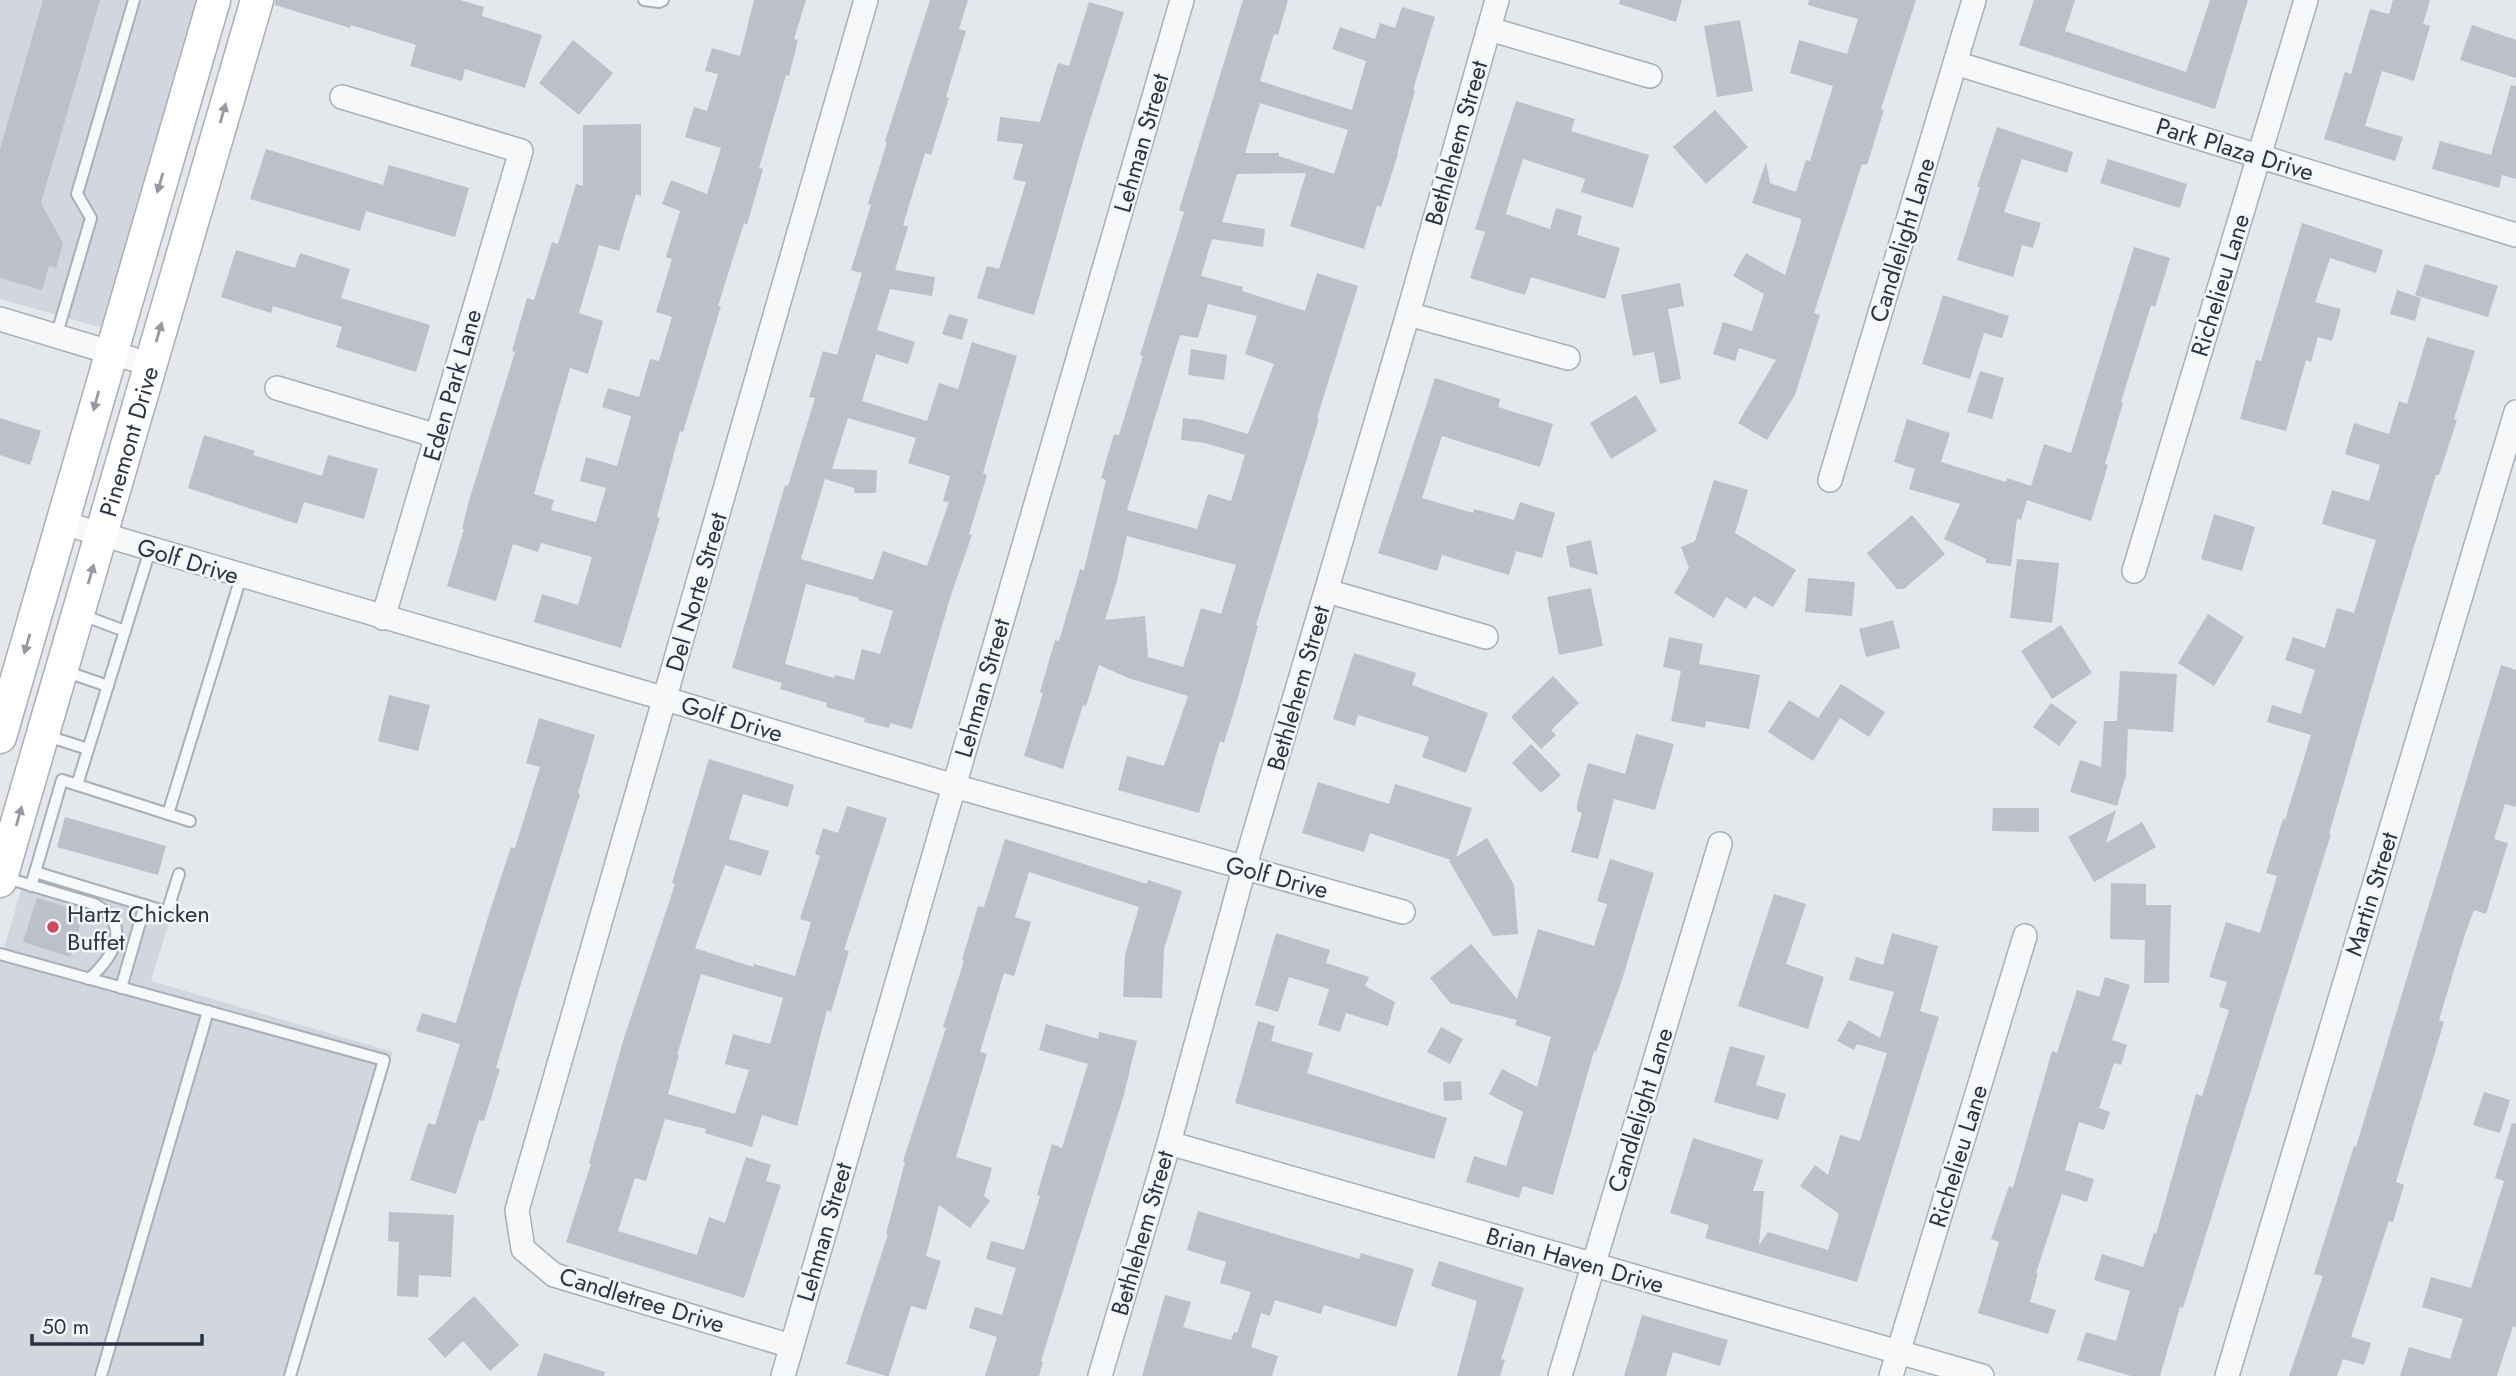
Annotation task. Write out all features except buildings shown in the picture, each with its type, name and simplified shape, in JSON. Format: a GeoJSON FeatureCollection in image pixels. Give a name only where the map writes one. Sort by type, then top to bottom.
{"type":"FeatureCollection","features":[{"type":"Feature","properties":{"kind":"main road","name":"Pinemont Drive"},"geometry":{"type":"LineString","coordinates":[[0,737],[214,0]]}},
{"type":"Feature","properties":{"kind":"main road","name":"Pinemont Drive"},"geometry":{"type":"LineString","coordinates":[[1,879],[257,0]]}},
{"type":"Feature","properties":{"kind":"street","name":"Del Norte Street"},"geometry":{"type":"LineString","coordinates":[[524,1184],[866,0]]}},
{"type":"Feature","properties":{"kind":"street","name":"Lehman Street"},"geometry":{"type":"LineString","coordinates":[[783,1376],[1182,0]]}},
{"type":"Feature","properties":{"kind":"street","name":"Bethlehem Street"},"geometry":{"type":"LineString","coordinates":[[1100,1376],[1169,1143],[1244,869],[1497,0]]}},
{"type":"Feature","properties":{"kind":"street","name":"Candlelight Lane"},"geometry":{"type":"LineString","coordinates":[[1830,481],[1974,0]]}},
{"type":"Feature","properties":{"kind":"street","name":"Richelieu Lane"},"geometry":{"type":"LineString","coordinates":[[2134,571],[2306,0]]}},
{"type":"Feature","properties":{"kind":"street"},"geometry":{"type":"LineString","coordinates":[[1489,29],[1650,76]]}},
{"type":"Feature","properties":{"kind":"street","name":"Park Plaza Drive"},"geometry":{"type":"LineString","coordinates":[[1955,63],[2516,235]]}},
{"type":"Feature","properties":{"kind":"street","name":"Eden Park Lane"},"geometry":{"type":"LineString","coordinates":[[342,97],[521,151],[383,618]]}},
{"type":"Feature","properties":{"kind":"street"},"geometry":{"type":"LineString","coordinates":[[1408,313],[1568,358]]}},
{"type":"Feature","properties":{"kind":"street"},"geometry":{"type":"LineString","coordinates":[[0,319],[149,364]]}},
{"type":"Feature","properties":{"kind":"street"},"geometry":{"type":"LineString","coordinates":[[277,388],[437,436]]}},
{"type":"Feature","properties":{"kind":"street","name":"Martin Street"},"geometry":{"type":"LineString","coordinates":[[2227,1376],[2516,412]]}},
{"type":"Feature","properties":{"kind":"street","name":"Golf Drive"},"geometry":{"type":"LineString","coordinates":[[63,523],[150,551],[666,699],[954,786],[1403,912]]}},
{"type":"Feature","properties":{"kind":"street"},"geometry":{"type":"LineString","coordinates":[[1326,591],[1486,637]]}},
{"type":"Feature","properties":{"kind":"street","name":"Candlelight Lane"},"geometry":{"type":"LineString","coordinates":[[1560,1376],[1720,844]]}},
{"type":"Feature","properties":{"kind":"street","name":"Richelieu Lane"},"geometry":{"type":"LineString","coordinates":[[1891,1376],[2025,936]]}},
{"type":"Feature","properties":{"kind":"street","name":"Brian Haven Drive"},"geometry":{"type":"LineString","coordinates":[[1169,1143],[1982,1376]]}},
{"type":"Feature","properties":{"kind":"street","name":"Candletree Drive"},"geometry":{"type":"LineString","coordinates":[[524,1184],[517,1210],[523,1249],[554,1275],[791,1346]]}},
{"type":"Feature","properties":{"kind":"lane"},"geometry":{"type":"LineString","coordinates":[[56,337],[91,218],[77,194],[134,0]]}},
{"type":"Feature","properties":{"kind":"lane"},"geometry":{"type":"LineString","coordinates":[[644,0],[663,0]]}},
{"type":"Feature","properties":{"kind":"lane"},"geometry":{"type":"LineString","coordinates":[[77,785],[150,551]]}},
{"type":"Feature","properties":{"kind":"lane"},"geometry":{"type":"LineString","coordinates":[[167,814],[241,577]]}},
{"type":"Feature","properties":{"kind":"lane"},"geometry":{"type":"LineString","coordinates":[[79,614],[125,631]]}},
{"type":"Feature","properties":{"kind":"lane"},"geometry":{"type":"LineString","coordinates":[[62,670],[108,686]]}},
{"type":"Feature","properties":{"kind":"lane"},"geometry":{"type":"LineString","coordinates":[[43,734],[88,749]]}},
{"type":"Feature","properties":{"kind":"lane"},"geometry":{"type":"LineString","coordinates":[[31,886],[62,780],[190,821]]}},
{"type":"Feature","properties":{"kind":"lane"},"geometry":{"type":"LineString","coordinates":[[35,872],[167,912],[180,874]]}},
{"type":"Feature","properties":{"kind":"lane"},"geometry":{"type":"LineString","coordinates":[[1,879],[94,904],[114,919],[116,932],[113,947],[106,963],[89,979]]}},
{"type":"Feature","properties":{"kind":"lane"},"geometry":{"type":"LineString","coordinates":[[121,988],[145,905]]}},
{"type":"Feature","properties":{"kind":"lane"},"geometry":{"type":"LineString","coordinates":[[0,954],[384,1060],[290,1376]]}},
{"type":"Feature","properties":{"kind":"lane"},"geometry":{"type":"LineString","coordinates":[[102,1376],[208,1012]]}},
{"type":"Feature","properties":{"kind":"shaded area"},"geometry":{"type":"Polygon","coordinates":[[[0,0],[200,0],[106,329],[0,299],[0,0]]]}},
{"type":"Feature","properties":{"kind":"shaded area"},"geometry":{"type":"Polygon","coordinates":[[[25,878],[170,919],[151,981],[393,1052],[296,1376],[0,1376],[0,961],[25,878]]]}},
{"type":"Feature","properties":{"kind":"place","name":"Hartz Chicken Buffet"},"geometry":{"type":"Point","coordinates":[53,927]}}]}
